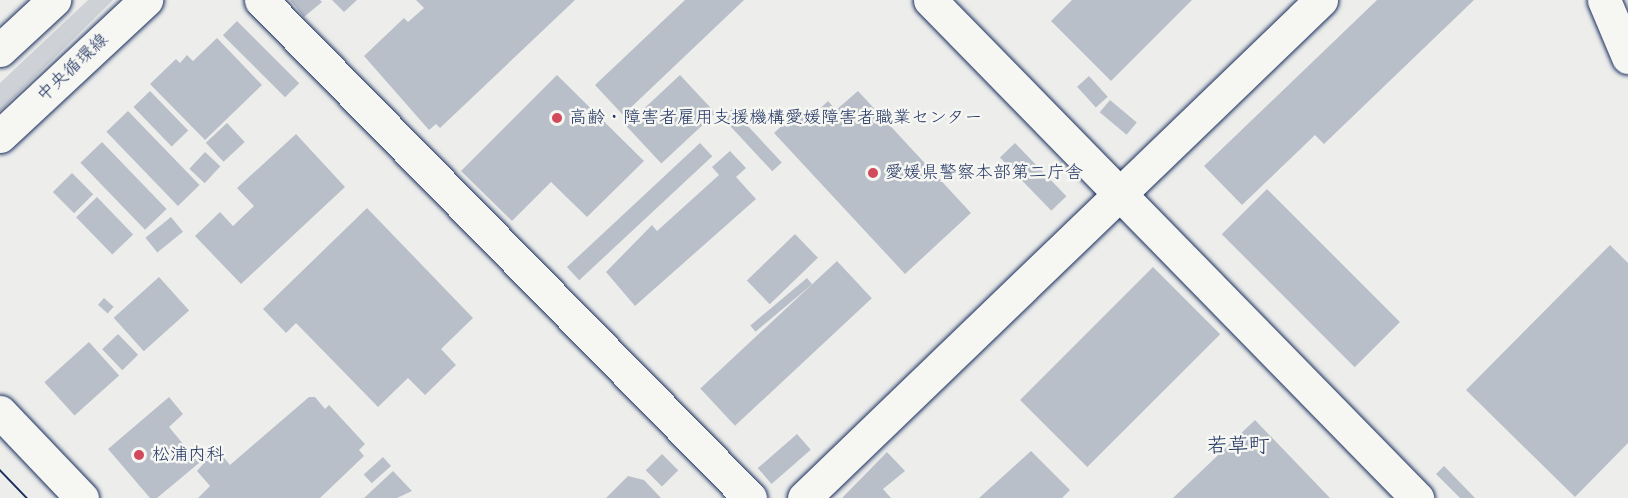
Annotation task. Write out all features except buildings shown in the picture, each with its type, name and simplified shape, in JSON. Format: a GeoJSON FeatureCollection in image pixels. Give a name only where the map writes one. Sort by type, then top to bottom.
{"type":"FeatureCollection","features":[{"type":"Feature","properties":{"kind":"main road"},"geometry":{"type":"LineString","coordinates":[[0,50],[54,0]]}},
{"type":"Feature","properties":{"kind":"main road","name":"中央循環線"},"geometry":{"type":"LineString","coordinates":[[0,136],[146,0]]}},
{"type":"Feature","properties":{"kind":"main road"},"geometry":{"type":"LineString","coordinates":[[261,0],[750,498]]}},
{"type":"Feature","properties":{"kind":"main road"},"geometry":{"type":"LineString","coordinates":[[930,0],[1417,498]]}},
{"type":"Feature","properties":{"kind":"main road"},"geometry":{"type":"LineString","coordinates":[[804,498],[1321,0]]}},
{"type":"Feature","properties":{"kind":"main road"},"geometry":{"type":"LineString","coordinates":[[1604,0],[1628,57]]}},
{"type":"Feature","properties":{"kind":"main road"},"geometry":{"type":"LineString","coordinates":[[0,412],[82,498]]}},
{"type":"Feature","properties":{"kind":"shaded area"},"geometry":{"type":"Polygon","coordinates":[[[88,0],[113,0],[0,111],[0,83],[88,0]]]}},
{"type":"Feature","properties":{"kind":"tram line"},"geometry":{"type":"LineString","coordinates":[[0,470],[27,498]]}},
{"type":"Feature","properties":{"kind":"place","name":"高齢・障害者雇用支援機構愛媛障害者職業センター"},"geometry":{"type":"Point","coordinates":[557,118]}},
{"type":"Feature","properties":{"kind":"place","name":"愛媛県警察本部第二庁舎"},"geometry":{"type":"Point","coordinates":[873,173]}},
{"type":"Feature","properties":{"kind":"place","name":"松浦内科"},"geometry":{"type":"Point","coordinates":[139,455]}},
{"type":"Feature","properties":{"kind":"district","name":"若草町"},"geometry":{"type":"Point","coordinates":[1238,446]}}]}
